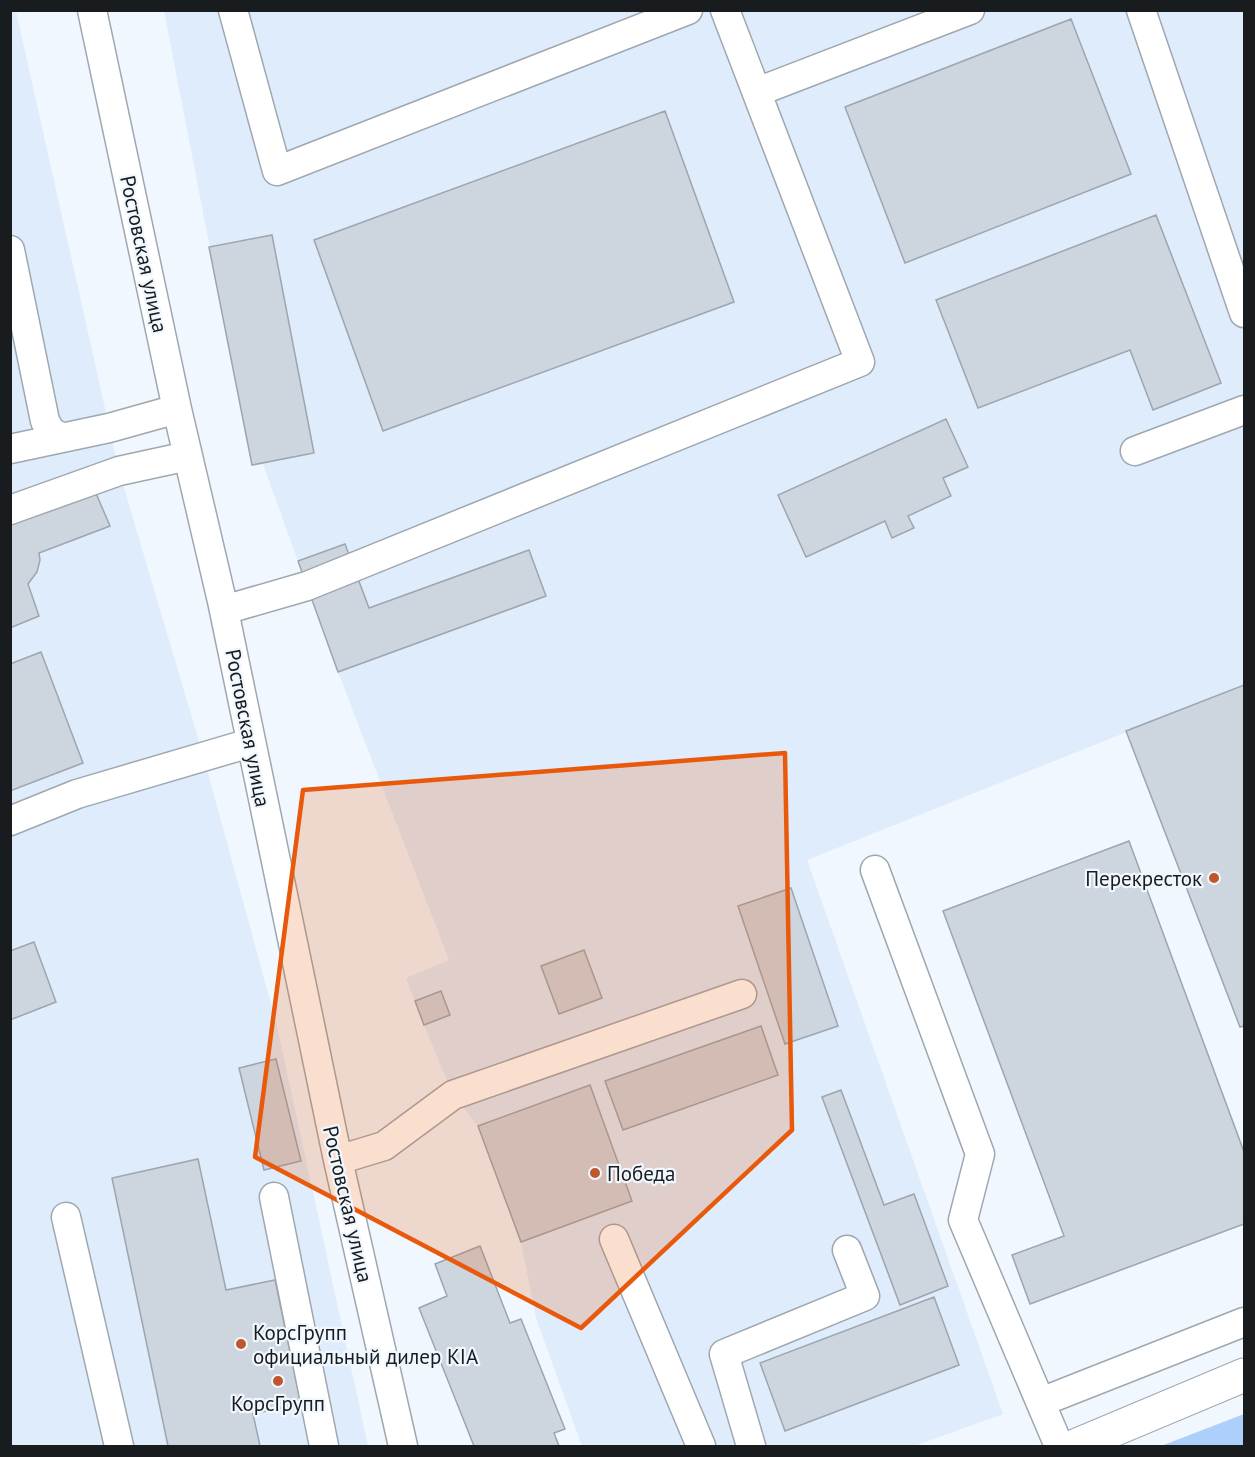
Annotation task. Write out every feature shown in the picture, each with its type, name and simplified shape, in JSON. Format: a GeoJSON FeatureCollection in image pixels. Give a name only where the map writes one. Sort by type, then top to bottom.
{"type":"FeatureCollection","features":[{"type":"Feature","properties":{"kind":"main road"},"geometry":{"type":"LineString","coordinates":[[1075,1446],[1245,1375]]}},
{"type":"Feature","properties":{"kind":"street","name":"Ростовская улица"},"geometry":{"type":"LineString","coordinates":[[92,10],[177,409],[224,610],[338,1160],[402,1446]]}},
{"type":"Feature","properties":{"kind":"street"},"geometry":{"type":"LineString","coordinates":[[233,10],[277,171],[688,10]]}},
{"type":"Feature","properties":{"kind":"street"},"geometry":{"type":"LineString","coordinates":[[224,610],[307,586],[860,362],[725,10]]}},
{"type":"Feature","properties":{"kind":"street"},"geometry":{"type":"LineString","coordinates":[[757,92],[970,10]]}},
{"type":"Feature","properties":{"kind":"street"},"geometry":{"type":"LineString","coordinates":[[1141,10],[1245,313]]}},
{"type":"Feature","properties":{"kind":"street"},"geometry":{"type":"LineString","coordinates":[[10,250],[45,421],[51,432],[62,437]]}},
{"type":"Feature","properties":{"kind":"street"},"geometry":{"type":"LineString","coordinates":[[10,449],[177,409]]}},
{"type":"Feature","properties":{"kind":"street"},"geometry":{"type":"LineString","coordinates":[[1135,451],[1245,410]]}},
{"type":"Feature","properties":{"kind":"street"},"geometry":{"type":"LineString","coordinates":[[10,510],[120,471],[188,456]]}},
{"type":"Feature","properties":{"kind":"street"},"geometry":{"type":"LineString","coordinates":[[10,821],[77,794],[250,743]]}},
{"type":"Feature","properties":{"kind":"street"},"geometry":{"type":"LineString","coordinates":[[875,870],[980,1154],[963,1220],[1059,1446]]}},
{"type":"Feature","properties":{"kind":"street"},"geometry":{"type":"LineString","coordinates":[[338,1160],[384,1146],[453,1095],[742,994]]}},
{"type":"Feature","properties":{"kind":"street"},"geometry":{"type":"LineString","coordinates":[[274,1197],[324,1446]]}},
{"type":"Feature","properties":{"kind":"street"},"geometry":{"type":"LineString","coordinates":[[66,1217],[119,1446]]}},
{"type":"Feature","properties":{"kind":"street"},"geometry":{"type":"LineString","coordinates":[[614,1239],[701,1446]]}},
{"type":"Feature","properties":{"kind":"street"},"geometry":{"type":"LineString","coordinates":[[751,1446],[724,1354],[865,1296],[846,1250]]}},
{"type":"Feature","properties":{"kind":"street"},"geometry":{"type":"LineString","coordinates":[[1041,1402],[1245,1322]]}},
{"type":"Feature","properties":{"kind":"highlighted area"},"geometry":{"type":"Polygon","coordinates":[[[785,753],[792,1130],[581,1328],[255,1157],[303,790],[785,753]]]}},
{"type":"Feature","properties":{"kind":"shaded area"},"geometry":{"type":"Polygon","coordinates":[[[10,11],[16,11],[119,471],[203,755],[276,1022],[368,1446],[11,1446],[10,11]]]}},
{"type":"Feature","properties":{"kind":"shaded area"},"geometry":{"type":"Polygon","coordinates":[[[164,11],[1244,11],[1244,685],[807,860],[1003,1414],[914,1446],[582,1446],[536,1318],[521,1242],[632,1201],[590,1085],[478,1126],[453,1095],[424,1025],[406,978],[449,960],[338,672],[263,464],[252,465],[164,11]]]}},
{"type":"Feature","properties":{"kind":"shaded area"},"geometry":{"type":"Polygon","coordinates":[[[1244,1414],[1244,1446],[1161,1446],[1244,1414]]]}},
{"type":"Feature","properties":{"kind":"building"},"geometry":{"type":"Polygon","coordinates":[[[1071,19],[1131,174],[905,263],[845,107],[1071,19]]]}},
{"type":"Feature","properties":{"kind":"building"},"geometry":{"type":"Polygon","coordinates":[[[665,111],[734,302],[383,431],[314,240],[665,111]]]}},
{"type":"Feature","properties":{"kind":"building"},"geometry":{"type":"Polygon","coordinates":[[[1156,215],[1221,383],[1153,410],[1130,350],[978,408],[936,300],[1156,215]]]}},
{"type":"Feature","properties":{"kind":"building"},"geometry":{"type":"Polygon","coordinates":[[[272,235],[314,453],[252,465],[209,247],[272,235]]]}},
{"type":"Feature","properties":{"kind":"building"},"geometry":{"type":"Polygon","coordinates":[[[946,419],[968,467],[943,478],[951,496],[908,516],[914,528],[892,538],[885,521],[806,557],[778,495],[946,419]]]}},
{"type":"Feature","properties":{"kind":"building"},"geometry":{"type":"Polygon","coordinates":[[[92,484],[110,526],[39,553],[37,572],[28,584],[39,616],[10,628],[10,515],[92,484]]]}},
{"type":"Feature","properties":{"kind":"building"},"geometry":{"type":"Polygon","coordinates":[[[345,544],[369,608],[529,550],[546,596],[338,672],[298,561],[345,544]]]}},
{"type":"Feature","properties":{"kind":"building"},"geometry":{"type":"Polygon","coordinates":[[[41,652],[83,763],[10,791],[10,664],[41,652]]]}},
{"type":"Feature","properties":{"kind":"building","name":"Перекресток"},"geometry":{"type":"Polygon","coordinates":[[[1244,685],[1244,1026],[1240,1027],[1126,731],[1244,685]]]}},
{"type":"Feature","properties":{"kind":"building"},"geometry":{"type":"Polygon","coordinates":[[[1129,841],[1244,1152],[1244,1224],[1030,1304],[1012,1255],[1064,1236],[943,911],[1129,841]]]}},
{"type":"Feature","properties":{"kind":"building"},"geometry":{"type":"Polygon","coordinates":[[[791,888],[838,1026],[785,1044],[738,906],[791,888]]]}},
{"type":"Feature","properties":{"kind":"building"},"geometry":{"type":"Polygon","coordinates":[[[34,942],[56,1002],[10,1020],[10,951],[34,942]]]}},
{"type":"Feature","properties":{"kind":"building"},"geometry":{"type":"Polygon","coordinates":[[[584,950],[602,998],[559,1014],[541,966],[584,950]]]}},
{"type":"Feature","properties":{"kind":"building"},"geometry":{"type":"Polygon","coordinates":[[[441,991],[450,1015],[424,1025],[415,1001],[441,991]]]}},
{"type":"Feature","properties":{"kind":"building"},"geometry":{"type":"Polygon","coordinates":[[[761,1026],[778,1075],[623,1130],[605,1081],[761,1026]]]}},
{"type":"Feature","properties":{"kind":"building"},"geometry":{"type":"Polygon","coordinates":[[[276,1059],[301,1161],[264,1170],[239,1068],[276,1059]]]}},
{"type":"Feature","properties":{"kind":"building"},"geometry":{"type":"Polygon","coordinates":[[[590,1085],[632,1201],[521,1242],[478,1126],[590,1085]]]}},
{"type":"Feature","properties":{"kind":"building"},"geometry":{"type":"Polygon","coordinates":[[[841,1090],[884,1205],[914,1194],[948,1286],[900,1305],[822,1097],[841,1090]]]}},
{"type":"Feature","properties":{"kind":"building"},"geometry":{"type":"Polygon","coordinates":[[[198,1159],[226,1290],[275,1280],[301,1404],[253,1414],[260,1446],[168,1446],[112,1178],[198,1159]]]}},
{"type":"Feature","properties":{"kind":"building"},"geometry":{"type":"Polygon","coordinates":[[[480,1246],[510,1323],[521,1319],[565,1429],[554,1433],[559,1446],[474,1446],[419,1308],[447,1296],[435,1264],[480,1246]]]}},
{"type":"Feature","properties":{"kind":"building"},"geometry":{"type":"Polygon","coordinates":[[[934,1297],[959,1365],[785,1431],[760,1363],[934,1297]]]}},
{"type":"Feature","properties":{"kind":"place","name":"Перекресток"},"geometry":{"type":"Point","coordinates":[1214,878]}},
{"type":"Feature","properties":{"kind":"place","name":"Победа"},"geometry":{"type":"Point","coordinates":[595,1173]}},
{"type":"Feature","properties":{"kind":"place","name":"КорсГрупп официальный дилер KIA"},"geometry":{"type":"Point","coordinates":[241,1344]}},
{"type":"Feature","properties":{"kind":"place","name":"КорсГрупп"},"geometry":{"type":"Point","coordinates":[278,1381]}}]}
